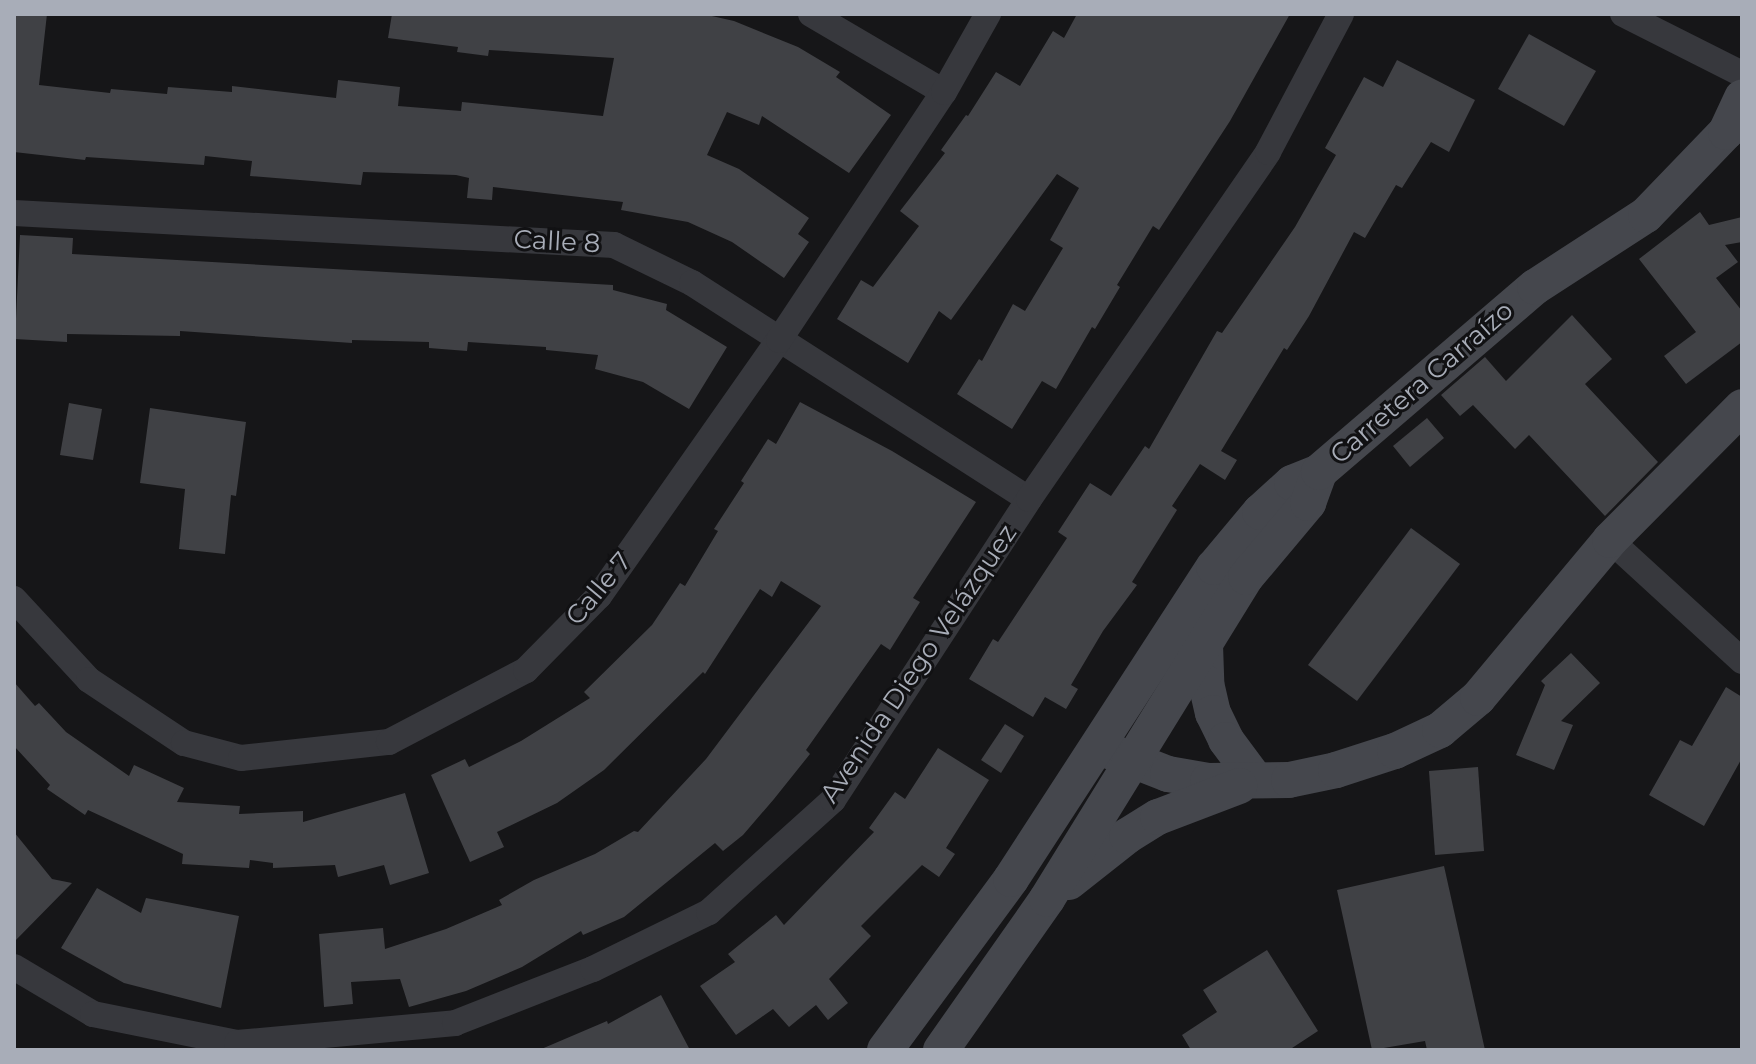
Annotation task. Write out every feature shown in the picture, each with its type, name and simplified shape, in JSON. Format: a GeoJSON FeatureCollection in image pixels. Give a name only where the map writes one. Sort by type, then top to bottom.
{"type":"FeatureCollection","features":[{"type":"Feature","properties":{"kind":"street"},"geometry":{"type":"LineString","coordinates":[[811,14],[944,92]]}},
{"type":"Feature","properties":{"kind":"street","name":"Calle 7"},"geometry":{"type":"LineString","coordinates":[[14,599],[89,680],[184,743],[241,758],[389,742],[526,670],[599,596],[779,340],[944,92],[988,14]]}},
{"type":"Feature","properties":{"kind":"street","name":"Avenida Diego Velázquez"},"geometry":{"type":"LineString","coordinates":[[14,967],[93,1014],[237,1043],[455,1023],[593,969],[709,912],[833,800],[1029,499],[1268,152],[1341,14]]}},
{"type":"Feature","properties":{"kind":"street"},"geometry":{"type":"LineString","coordinates":[[1623,14],[1742,74]]}},
{"type":"Feature","properties":{"kind":"street","name":"Carretera Carraízo"},"geometry":{"type":"LineString","coordinates":[[1047,899],[1246,577],[1308,503],[1319,472],[1535,287],[1646,215],[1726,132],[1742,98]]}},
{"type":"Feature","properties":{"kind":"street","name":"Calle 8"},"geometry":{"type":"LineString","coordinates":[[14,213],[614,245],[692,283],[1029,499]]}},
{"type":"Feature","properties":{"kind":"street"},"geometry":{"type":"LineString","coordinates":[[1099,747],[1133,762],[1208,781],[1289,780],[1336,770],[1395,751],[1440,730],[1478,698],[1610,540],[1742,407]]}},
{"type":"Feature","properties":{"kind":"street"},"geometry":{"type":"LineString","coordinates":[[885,1050],[1011,879],[1099,747],[1165,637],[1214,567],[1260,512],[1292,483],[1319,472]]}},
{"type":"Feature","properties":{"kind":"street"},"geometry":{"type":"LineString","coordinates":[[1610,540],[1742,661]]}},
{"type":"Feature","properties":{"kind":"street"},"geometry":{"type":"LineString","coordinates":[[1205,645],[1206,683],[1213,713],[1226,740],[1255,779]]}},
{"type":"Feature","properties":{"kind":"street"},"geometry":{"type":"LineString","coordinates":[[941,1050],[1047,899],[1127,836],[1158,817],[1255,779]]}},
{"type":"Feature","properties":{"kind":"building"},"geometry":{"type":"Polygon","coordinates":[[[14,14],[47,14],[39,85],[110,93],[111,89],[167,94],[168,87],[232,92],[232,86],[336,98],[338,80],[400,87],[398,106],[461,111],[462,102],[603,116],[614,58],[489,50],[488,56],[457,52],[458,47],[388,38],[392,14],[703,14],[734,21],[798,47],[840,72],[836,77],[891,115],[849,173],[762,116],[759,125],[727,112],[707,155],[739,169],[809,218],[798,234],[809,242],[784,278],[732,242],[688,222],[621,210],[623,202],[493,187],[492,200],[467,198],[469,178],[456,175],[363,172],[361,185],[250,176],[252,161],[205,156],[204,165],[86,157],[85,160],[14,152],[14,14]]]}},
{"type":"Feature","properties":{"kind":"building"},"geometry":{"type":"Polygon","coordinates":[[[1077,14],[1290,14],[1230,121],[1159,230],[1153,226],[1117,285],[1120,287],[1095,329],[1092,327],[1056,389],[1042,381],[1012,429],[957,394],[979,359],[982,361],[1013,304],[1025,311],[1063,248],[1050,240],[1079,188],[1057,174],[951,320],[939,311],[908,363],[837,319],[861,280],[873,287],[919,226],[900,211],[945,153],[941,150],[968,116],[996,72],[1020,86],[1053,31],[1064,38],[1077,14]]]}},
{"type":"Feature","properties":{"kind":"building"},"geometry":{"type":"Polygon","coordinates":[[[1529,34],[1596,71],[1564,126],[1498,89],[1529,34]]]}},
{"type":"Feature","properties":{"kind":"building"},"geometry":{"type":"Polygon","coordinates":[[[1397,60],[1475,100],[1449,152],[1431,142],[1402,188],[1396,185],[1365,238],[1354,232],[1309,316],[1287,350],[1284,348],[1221,451],[1237,460],[1225,480],[1200,464],[1172,506],[1177,510],[1132,582],[1137,585],[1103,631],[1071,685],[1078,689],[1066,709],[1045,697],[1033,717],[969,679],[993,639],[998,642],[1067,538],[1058,532],[1090,483],[1111,496],[1145,446],[1149,449],[1217,331],[1222,333],[1295,227],[1336,155],[1325,148],[1364,77],[1383,87],[1397,60]]]}},
{"type":"Feature","properties":{"kind":"building"},"geometry":{"type":"Polygon","coordinates":[[[1700,212],[1709,225],[1742,217],[1742,242],[1725,245],[1738,262],[1716,278],[1742,311],[1742,342],[1686,384],[1664,356],[1696,332],[1639,259],[1700,212]]]}},
{"type":"Feature","properties":{"kind":"building"},"geometry":{"type":"Polygon","coordinates":[[[20,235],[73,238],[72,254],[613,285],[613,290],[667,304],[666,310],[727,347],[689,409],[643,382],[595,369],[598,355],[546,350],[546,347],[468,342],[467,351],[429,348],[429,342],[352,340],[352,343],[180,331],[180,336],[67,334],[67,342],[15,339],[20,235]]]}},
{"type":"Feature","properties":{"kind":"building"},"geometry":{"type":"Polygon","coordinates":[[[1572,315],[1612,359],[1585,384],[1658,462],[1605,516],[1529,435],[1515,449],[1473,405],[1460,416],[1441,395],[1485,357],[1506,381],[1572,315]]]}},
{"type":"Feature","properties":{"kind":"building"},"geometry":{"type":"Polygon","coordinates":[[[800,402],[892,451],[976,502],[913,598],[920,602],[890,650],[881,644],[806,750],[810,754],[743,835],[723,851],[715,843],[624,917],[583,935],[581,931],[522,967],[466,991],[409,1007],[400,979],[351,982],[353,1004],[324,1007],[319,934],[383,928],[385,949],[446,929],[502,905],[499,900],[534,880],[595,854],[634,831],[638,832],[706,759],[821,606],[781,581],[772,597],[760,589],[705,674],[703,672],[604,770],[557,803],[497,832],[504,847],[470,862],[431,775],[465,759],[469,767],[521,741],[590,698],[584,692],[652,625],[680,583],[685,586],[718,531],[714,529],[744,483],[741,481],[768,439],[776,444],[800,402]]]}},
{"type":"Feature","properties":{"kind":"building"},"geometry":{"type":"Polygon","coordinates":[[[69,403],[102,409],[93,460],[60,455],[69,403]]]}},
{"type":"Feature","properties":{"kind":"building"},"geometry":{"type":"Polygon","coordinates":[[[150,408],[246,422],[236,496],[231,495],[225,554],[179,549],[185,489],[140,483],[150,408]]]}},
{"type":"Feature","properties":{"kind":"building"},"geometry":{"type":"Polygon","coordinates":[[[1427,418],[1444,438],[1410,467],[1393,446],[1427,418]]]}},
{"type":"Feature","properties":{"kind":"building"},"geometry":{"type":"Polygon","coordinates":[[[1411,528],[1460,564],[1357,701],[1308,665],[1411,528]]]}},
{"type":"Feature","properties":{"kind":"building"},"geometry":{"type":"Polygon","coordinates":[[[1571,653],[1600,683],[1561,721],[1573,725],[1554,770],[1516,755],[1545,685],[1541,681],[1571,653]]]}},
{"type":"Feature","properties":{"kind":"building"},"geometry":{"type":"Polygon","coordinates":[[[14,682],[35,706],[39,703],[66,732],[129,776],[134,765],[184,788],[177,802],[240,806],[239,814],[303,811],[303,822],[405,793],[429,873],[390,885],[384,865],[338,877],[335,865],[273,868],[273,863],[250,860],[249,868],[182,864],[183,854],[88,810],[85,815],[47,789],[50,785],[14,746],[14,682]]]}},
{"type":"Feature","properties":{"kind":"building"},"geometry":{"type":"Polygon","coordinates":[[[1726,687],[1742,697],[1742,758],[1704,826],[1649,795],[1680,740],[1692,746],[1726,687]]]}},
{"type":"Feature","properties":{"kind":"building"},"geometry":{"type":"Polygon","coordinates":[[[1005,724],[1024,736],[1001,773],[981,760],[1005,724]]]}},
{"type":"Feature","properties":{"kind":"building"},"geometry":{"type":"Polygon","coordinates":[[[938,748],[989,780],[946,848],[955,854],[939,877],[922,865],[861,926],[871,936],[829,979],[848,1003],[828,1020],[816,1005],[789,1027],[773,1009],[736,1035],[700,986],[735,962],[728,954],[776,915],[784,925],[874,832],[869,828],[895,792],[905,799],[938,748]]]}},
{"type":"Feature","properties":{"kind":"building"},"geometry":{"type":"Polygon","coordinates":[[[1478,767],[1484,851],[1435,855],[1429,771],[1478,767]]]}},
{"type":"Feature","properties":{"kind":"building"},"geometry":{"type":"Polygon","coordinates":[[[14,832],[52,879],[72,883],[14,942],[14,832]]]}},
{"type":"Feature","properties":{"kind":"building"},"geometry":{"type":"Polygon","coordinates":[[[1444,866],[1485,1050],[1427,1050],[1425,1041],[1372,1050],[1337,890],[1444,866]]]}},
{"type":"Feature","properties":{"kind":"building"},"geometry":{"type":"Polygon","coordinates":[[[97,888],[141,913],[146,898],[239,916],[221,1008],[124,983],[61,948],[97,888]]]}},
{"type":"Feature","properties":{"kind":"building"},"geometry":{"type":"Polygon","coordinates":[[[1267,950],[1318,1031],[1289,1050],[1191,1050],[1182,1035],[1217,1012],[1203,990],[1267,950]]]}},
{"type":"Feature","properties":{"kind":"building"},"geometry":{"type":"Polygon","coordinates":[[[661,995],[690,1050],[539,1050],[607,1021],[608,1024],[661,995]]]}}]}
